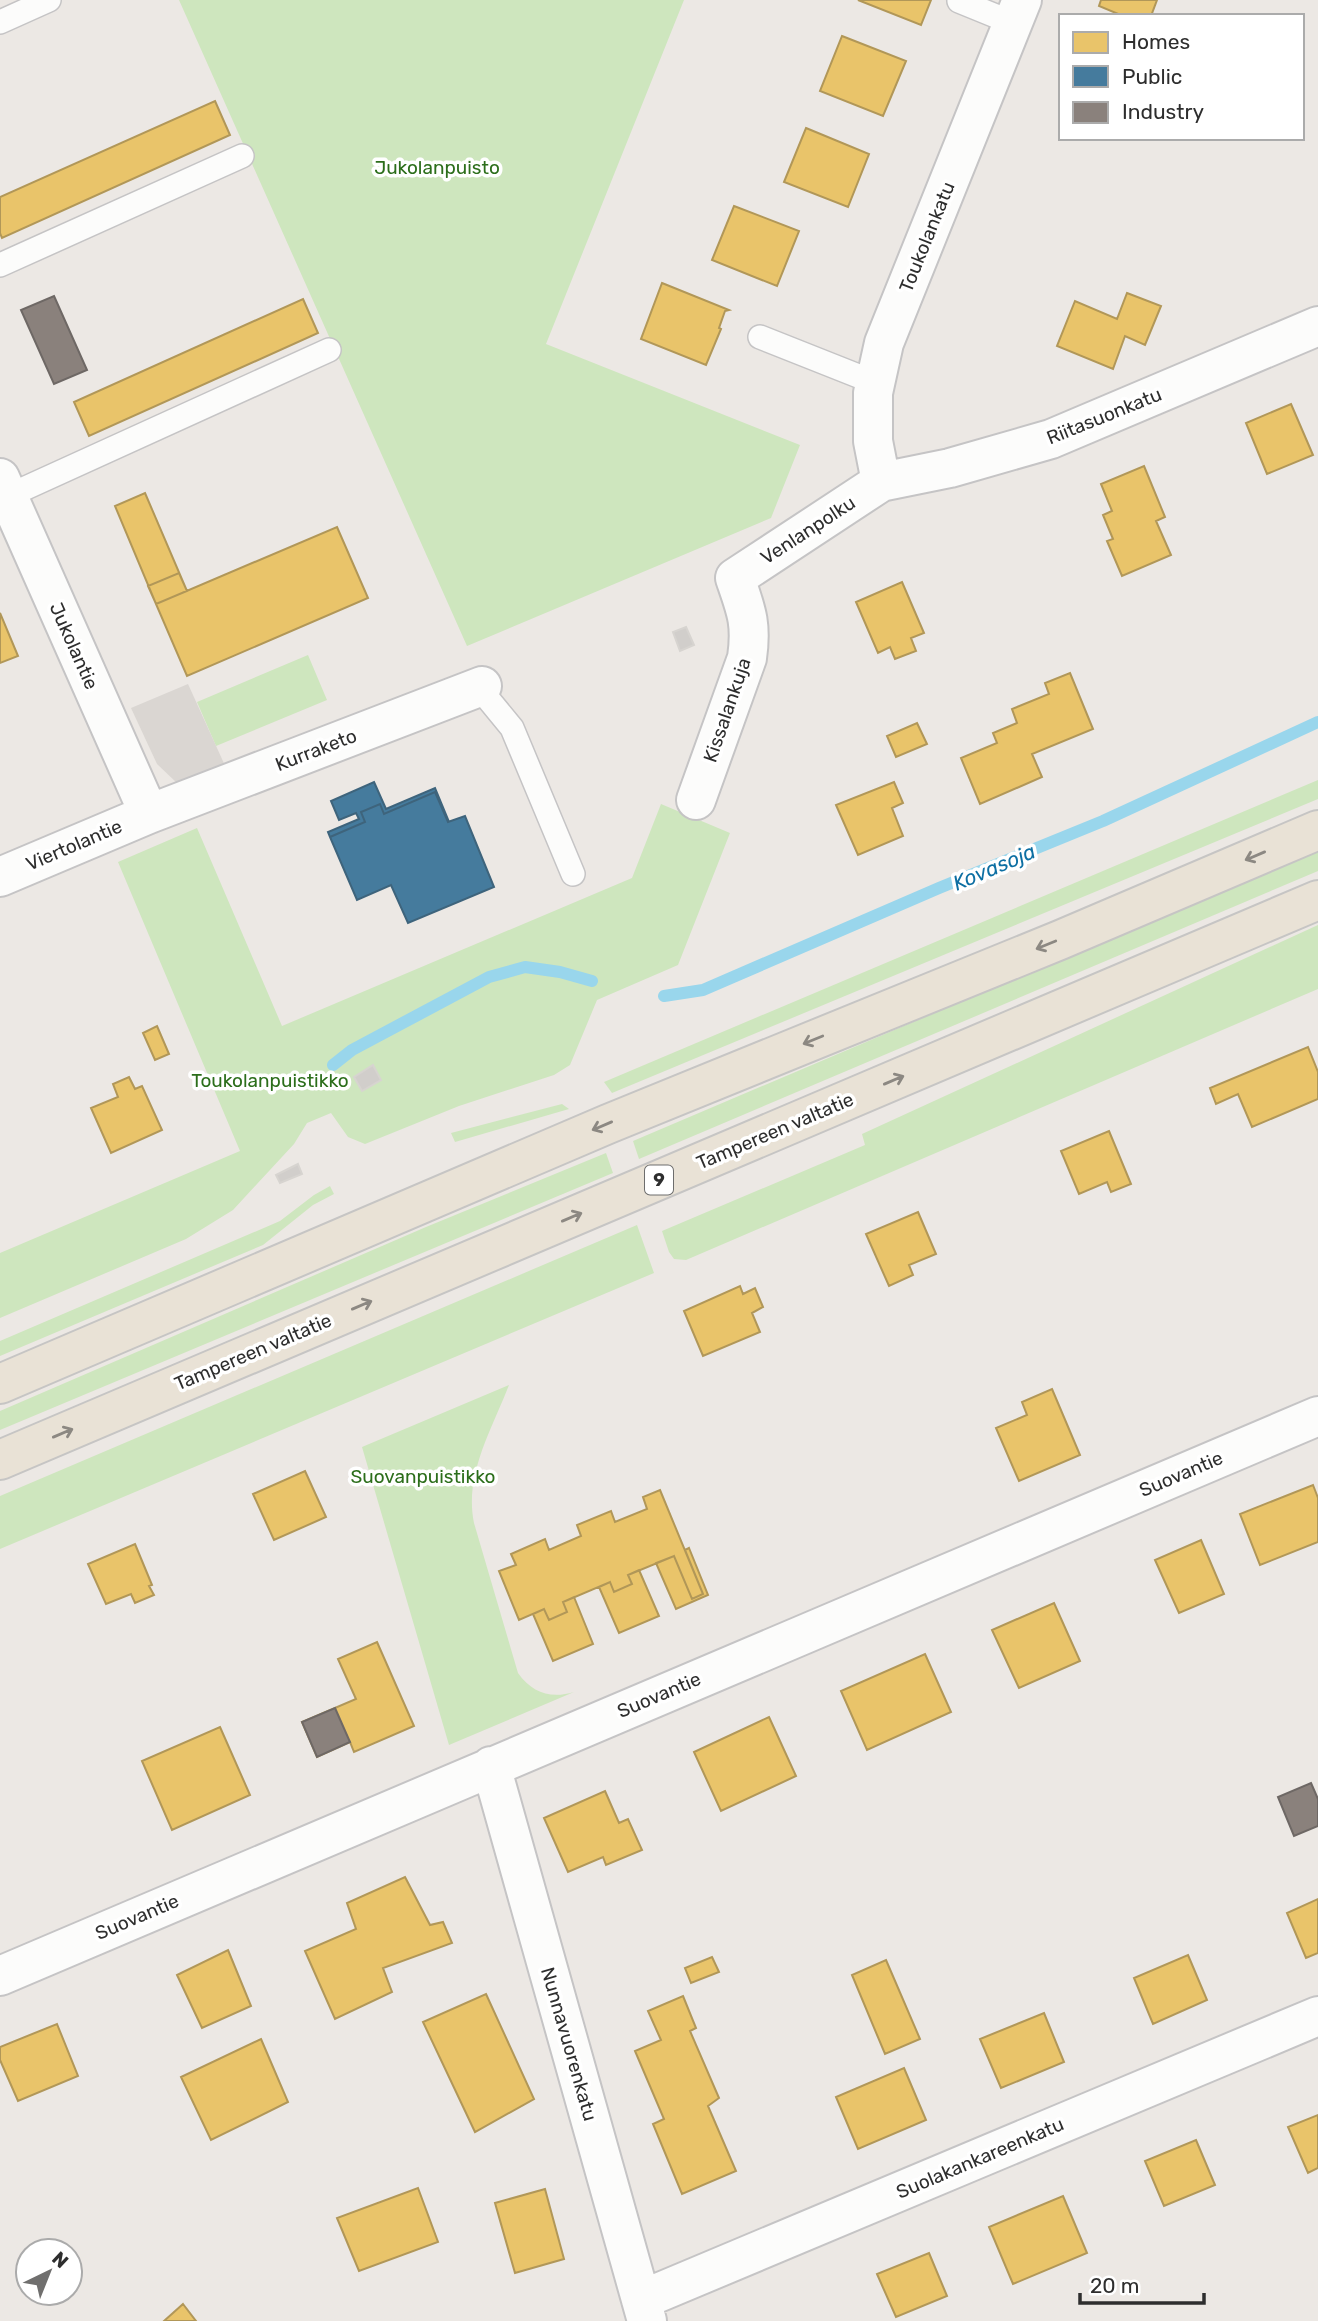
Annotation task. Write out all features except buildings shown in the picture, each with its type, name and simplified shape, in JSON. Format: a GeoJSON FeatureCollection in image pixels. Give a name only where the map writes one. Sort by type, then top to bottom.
{"type":"FeatureCollection","features":[{"type":"Feature","properties":{"kind":"highway"},"geometry":{"type":"LineString","coordinates":[[0,1384],[608,1124],[1060,940],[1318,830]]}},
{"type":"Feature","properties":{"kind":"highway","name":"Tampereen valtatie"},"geometry":{"type":"LineString","coordinates":[[0,1460],[1318,900]]}},
{"type":"Feature","properties":{"kind":"street","name":"Toukolankatu"},"geometry":{"type":"LineString","coordinates":[[881,482],[873,441],[873,393],[884,343],[1017,12]]}},
{"type":"Feature","properties":{"kind":"street","name":"Riitasuonkatu"},"geometry":{"type":"LineString","coordinates":[[881,482],[950,468],[1051,439],[1318,326]]}},
{"type":"Feature","properties":{"kind":"street","name":"Venlanpolku"},"geometry":{"type":"LineString","coordinates":[[735,578],[881,482]]}},
{"type":"Feature","properties":{"kind":"street","name":"Jukolantie"},"geometry":{"type":"LineString","coordinates":[[4,487],[149,814]]}},
{"type":"Feature","properties":{"kind":"street","name":"Kissalankuja"},"geometry":{"type":"LineString","coordinates":[[696,800],[747,658],[750,635],[748,615],[735,578]]}},
{"type":"Feature","properties":{"kind":"street","name":"Kurraketo"},"geometry":{"type":"LineString","coordinates":[[149,814],[482,686]]}},
{"type":"Feature","properties":{"kind":"street","name":"Viertolantie"},"geometry":{"type":"LineString","coordinates":[[0,877],[149,814]]}},
{"type":"Feature","properties":{"kind":"street","name":"Suovantie"},"geometry":{"type":"LineString","coordinates":[[0,1976],[1318,1416]]}},
{"type":"Feature","properties":{"kind":"street","name":"Nunnavuorenkatu"},"geometry":{"type":"LineString","coordinates":[[491,1766],[644,2311]]}},
{"type":"Feature","properties":{"kind":"street","name":"Suolakankareenkatu"},"geometry":{"type":"LineString","coordinates":[[644,2311],[1318,2016]]}},
{"type":"Feature","properties":{"kind":"lane"},"geometry":{"type":"LineString","coordinates":[[0,22],[49,0]]}},
{"type":"Feature","properties":{"kind":"lane"},"geometry":{"type":"LineString","coordinates":[[959,1],[1017,12]]}},
{"type":"Feature","properties":{"kind":"lane"},"geometry":{"type":"LineString","coordinates":[[0,265],[242,156]]}},
{"type":"Feature","properties":{"kind":"lane"},"geometry":{"type":"LineString","coordinates":[[760,337],[876,383]]}},
{"type":"Feature","properties":{"kind":"lane"},"geometry":{"type":"LineString","coordinates":[[4,487],[329,350]]}},
{"type":"Feature","properties":{"kind":"lane"},"geometry":{"type":"LineString","coordinates":[[482,686],[489,700],[512,729],[573,874]]}},
{"type":"Feature","properties":{"kind":"green space","name":"Jukolanpuisto"},"geometry":{"type":"Polygon","coordinates":[[[179,0],[684,0],[546,344],[800,445],[771,518],[467,646],[179,0]]]}},
{"type":"Feature","properties":{"kind":"green space"},"geometry":{"type":"Polygon","coordinates":[[[308,655],[327,700],[216,746],[197,702],[308,655]]]}},
{"type":"Feature","properties":{"kind":"green space"},"geometry":{"type":"Polygon","coordinates":[[[1318,780],[1318,799],[612,1093],[604,1082],[1318,780]]]}},
{"type":"Feature","properties":{"kind":"green space","name":"Toukolanpuistikko"},"geometry":{"type":"Polygon","coordinates":[[[661,804],[730,833],[678,965],[597,1000],[570,1065],[554,1075],[459,1106],[365,1144],[348,1137],[331,1113],[307,1123],[294,1144],[233,1210],[186,1239],[0,1318],[0,1253],[240,1151],[118,862],[197,828],[282,1026],[632,878],[661,804]]]}},
{"type":"Feature","properties":{"kind":"green space"},"geometry":{"type":"Polygon","coordinates":[[[1318,850],[1318,871],[639,1159],[633,1141],[1318,850]]]}},
{"type":"Feature","properties":{"kind":"green space"},"geometry":{"type":"Polygon","coordinates":[[[1318,925],[1318,989],[686,1260],[674,1259],[669,1252],[662,1231],[865,1145],[862,1134],[1318,925]]]}},
{"type":"Feature","properties":{"kind":"green space"},"geometry":{"type":"Polygon","coordinates":[[[562,1104],[569,1109],[455,1142],[451,1133],[562,1104]]]}},
{"type":"Feature","properties":{"kind":"green space"},"geometry":{"type":"Polygon","coordinates":[[[606,1153],[613,1173],[0,1430],[0,1411],[426,1227],[606,1153]]]}},
{"type":"Feature","properties":{"kind":"green space"},"geometry":{"type":"Polygon","coordinates":[[[330,1186],[334,1194],[313,1205],[263,1245],[0,1356],[0,1341],[280,1221],[330,1186]]]}},
{"type":"Feature","properties":{"kind":"green space"},"geometry":{"type":"Polygon","coordinates":[[[637,1225],[654,1273],[0,1549],[0,1496],[637,1225]]]}},
{"type":"Feature","properties":{"kind":"green space","name":"Suovanpuistikko"},"geometry":{"type":"Polygon","coordinates":[[[509,1385],[476,1470],[472,1505],[474,1523],[518,1673],[529,1685],[543,1693],[558,1695],[574,1692],[449,1745],[362,1447],[509,1385]]]}},
{"type":"Feature","properties":{"kind":"shaded area"},"geometry":{"type":"Polygon","coordinates":[[[188,684],[227,770],[177,783],[157,764],[131,708],[188,684]]]}},
{"type":"Feature","properties":{"kind":"waterway","name":"Kovasoja"},"geometry":{"type":"LineString","coordinates":[[664,996],[703,990],[939,888],[1103,821],[1318,722]]}},
{"type":"Feature","properties":{"kind":"waterway"},"geometry":{"type":"LineString","coordinates":[[333,1065],[352,1050],[489,977],[525,967],[560,972],[592,981]]}}]}
